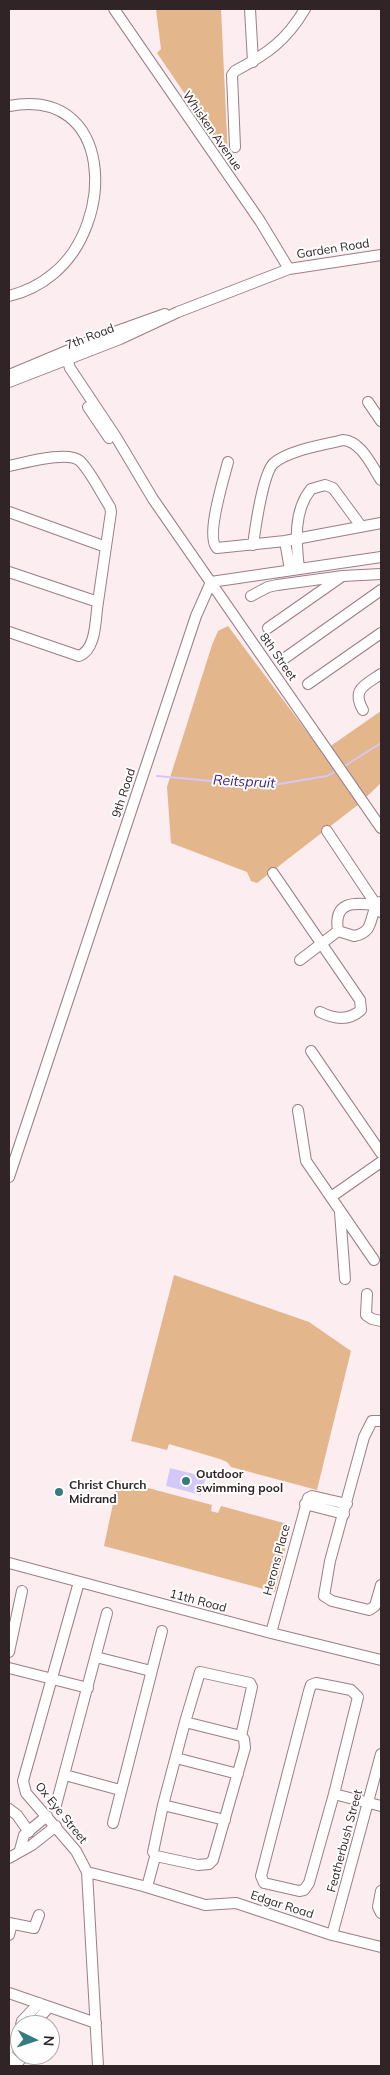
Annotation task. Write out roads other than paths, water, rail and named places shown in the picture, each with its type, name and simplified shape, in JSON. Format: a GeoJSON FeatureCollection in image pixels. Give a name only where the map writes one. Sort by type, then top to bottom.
{"type":"FeatureCollection","features":[{"type":"Feature","properties":{"kind":"street","name":"Whisken Avenue"},"geometry":{"type":"LineString","coordinates":[[114,9],[260,221],[289,268]]}},
{"type":"Feature","properties":{"kind":"street"},"geometry":{"type":"LineString","coordinates":[[250,9],[253,62]]}},
{"type":"Feature","properties":{"kind":"street"},"geometry":{"type":"LineString","coordinates":[[235,146],[231,79],[235,71],[253,62],[278,44],[305,9]]}},
{"type":"Feature","properties":{"kind":"street"},"geometry":{"type":"LineString","coordinates":[[9,106],[32,104],[51,107],[78,126],[93,156],[96,171],[94,206],[89,221],[67,259],[54,274],[40,283],[29,290],[9,296]]}},
{"type":"Feature","properties":{"kind":"street","name":"Garden Road"},"geometry":{"type":"LineString","coordinates":[[289,268],[381,255]]}},
{"type":"Feature","properties":{"kind":"street","name":"7th Road"},"geometry":{"type":"LineString","coordinates":[[9,375],[142,330],[178,312],[289,268]]}},
{"type":"Feature","properties":{"kind":"street","name":"7th Road"},"geometry":{"type":"LineString","coordinates":[[9,382],[61,358]]}},
{"type":"Feature","properties":{"kind":"street","name":"8th Street"},"geometry":{"type":"LineString","coordinates":[[61,358],[116,437],[153,500],[381,828]]}},
{"type":"Feature","properties":{"kind":"street"},"geometry":{"type":"LineString","coordinates":[[368,402],[381,422]]}},
{"type":"Feature","properties":{"kind":"street"},"geometry":{"type":"LineString","coordinates":[[253,545],[260,500],[271,465],[277,461],[302,451],[349,440],[355,443],[381,480]]}},
{"type":"Feature","properties":{"kind":"street"},"geometry":{"type":"LineString","coordinates":[[9,466],[61,456],[74,457],[79,460],[110,507],[111,521],[91,642],[88,650],[79,656],[9,632]]}},
{"type":"Feature","properties":{"kind":"street"},"geometry":{"type":"LineString","coordinates":[[228,462],[213,532],[214,544],[221,549],[285,541],[361,526],[381,524]]}},
{"type":"Feature","properties":{"kind":"street"},"geometry":{"type":"LineString","coordinates":[[294,570],[299,517],[304,500],[311,489],[325,485],[334,488],[361,526]]}},
{"type":"Feature","properties":{"kind":"street"},"geometry":{"type":"LineString","coordinates":[[9,512],[106,547]]}},
{"type":"Feature","properties":{"kind":"street"},"geometry":{"type":"LineString","coordinates":[[285,541],[294,570]]}},
{"type":"Feature","properties":{"kind":"street"},"geometry":{"type":"LineString","coordinates":[[211,582],[381,557]]}},
{"type":"Feature","properties":{"kind":"street"},"geometry":{"type":"LineString","coordinates":[[9,572],[98,602]]}},
{"type":"Feature","properties":{"kind":"street"},"geometry":{"type":"LineString","coordinates":[[251,596],[268,587],[343,576],[381,574]]}},
{"type":"Feature","properties":{"kind":"street"},"geometry":{"type":"LineString","coordinates":[[268,628],[343,576]]}},
{"type":"Feature","properties":{"kind":"street","name":"9th Road"},"geometry":{"type":"LineString","coordinates":[[9,1177],[196,616],[211,582]]}},
{"type":"Feature","properties":{"kind":"street"},"geometry":{"type":"LineString","coordinates":[[285,658],[381,590]]}},
{"type":"Feature","properties":{"kind":"street"},"geometry":{"type":"LineString","coordinates":[[308,684],[381,633]]}},
{"type":"Feature","properties":{"kind":"street"},"geometry":{"type":"LineString","coordinates":[[363,710],[358,701],[358,692],[363,686],[381,674]]}},
{"type":"Feature","properties":{"kind":"street"},"geometry":{"type":"LineString","coordinates":[[327,831],[380,906]]}},
{"type":"Feature","properties":{"kind":"street"},"geometry":{"type":"LineString","coordinates":[[273,873],[360,1000],[361,1009],[356,1015],[341,1019],[330,1017],[320,1012]]}},
{"type":"Feature","properties":{"kind":"street"},"geometry":{"type":"LineString","coordinates":[[338,931],[338,915],[345,906],[355,903],[380,906]]}},
{"type":"Feature","properties":{"kind":"street"},"geometry":{"type":"LineString","coordinates":[[338,931],[354,936],[365,932],[380,906]]}},
{"type":"Feature","properties":{"kind":"street"},"geometry":{"type":"LineString","coordinates":[[300,960],[338,931]]}},
{"type":"Feature","properties":{"kind":"street"},"geometry":{"type":"LineString","coordinates":[[312,1051],[381,1153]]}},
{"type":"Feature","properties":{"kind":"street"},"geometry":{"type":"LineString","coordinates":[[298,1110],[306,1161],[374,1260]]}},
{"type":"Feature","properties":{"kind":"street"},"geometry":{"type":"LineString","coordinates":[[331,1197],[381,1162]]}},
{"type":"Feature","properties":{"kind":"street"},"geometry":{"type":"LineString","coordinates":[[340,1211],[345,1278]]}},
{"type":"Feature","properties":{"kind":"street"},"geometry":{"type":"LineString","coordinates":[[366,1294],[366,1315],[381,1321]]}},
{"type":"Feature","properties":{"kind":"street"},"geometry":{"type":"LineString","coordinates":[[381,1421],[372,1421],[367,1427],[330,1562],[324,1596],[332,1601],[368,1610],[375,1606],[381,1585]]}},
{"type":"Feature","properties":{"kind":"street","name":"Herons Place"},"geometry":{"type":"LineString","coordinates":[[271,1633],[309,1500],[345,1509]]}},
{"type":"Feature","properties":{"kind":"street","name":"11th Road"},"geometry":{"type":"LineString","coordinates":[[9,1563],[271,1633],[381,1660]]}},
{"type":"Feature","properties":{"kind":"street","name":"Ox Eye Street"},"geometry":{"type":"LineString","coordinates":[[79,1582],[22,1781],[26,1793],[48,1816],[76,1851],[87,1872],[98,2066]]}},
{"type":"Feature","properties":{"kind":"street"},"geometry":{"type":"LineString","coordinates":[[9,1652],[11,1629],[22,1591]]}},
{"type":"Feature","properties":{"kind":"street"},"geometry":{"type":"LineString","coordinates":[[56,1805],[107,1613]]}},
{"type":"Feature","properties":{"kind":"street"},"geometry":{"type":"LineString","coordinates":[[113,1823],[162,1631]]}},
{"type":"Feature","properties":{"kind":"street"},"geometry":{"type":"LineString","coordinates":[[96,1657],[151,1671]]}},
{"type":"Feature","properties":{"kind":"street"},"geometry":{"type":"LineString","coordinates":[[9,1668],[88,1688]]}},
{"type":"Feature","properties":{"kind":"street"},"geometry":{"type":"LineString","coordinates":[[145,1886],[154,1855],[163,1805],[200,1672],[250,1683],[252,1687],[241,1736]]}},
{"type":"Feature","properties":{"kind":"street"},"geometry":{"type":"LineString","coordinates":[[316,1683],[351,1690],[358,1697],[334,1794],[307,1888],[299,1891],[270,1885],[262,1881],[261,1876],[309,1691],[311,1685],[316,1683]]}},
{"type":"Feature","properties":{"kind":"street"},"geometry":{"type":"LineString","coordinates":[[154,1855],[198,1865],[209,1864],[215,1856],[246,1748],[244,1739],[241,1736],[185,1722]]}},
{"type":"Feature","properties":{"kind":"street","name":"Featherbush Street"},"geometry":{"type":"LineString","coordinates":[[332,1935],[381,1754]]}},
{"type":"Feature","properties":{"kind":"street"},"geometry":{"type":"LineString","coordinates":[[176,1758],[238,1774]]}},
{"type":"Feature","properties":{"kind":"street"},"geometry":{"type":"LineString","coordinates":[[65,1776],[120,1790]]}},
{"type":"Feature","properties":{"kind":"street"},"geometry":{"type":"LineString","coordinates":[[334,1794],[381,1806]]}},
{"type":"Feature","properties":{"kind":"street"},"geometry":{"type":"LineString","coordinates":[[163,1805],[225,1820]]}},
{"type":"Feature","properties":{"kind":"street"},"geometry":{"type":"LineString","coordinates":[[9,1809],[17,1815],[29,1832]]}},
{"type":"Feature","properties":{"kind":"street"},"geometry":{"type":"LineString","coordinates":[[20,1850],[24,1835],[48,1816]]}},
{"type":"Feature","properties":{"kind":"street"},"geometry":{"type":"LineString","coordinates":[[9,1858],[20,1850],[32,1845],[56,1826]]}},
{"type":"Feature","properties":{"kind":"street","name":"Edgar Road"},"geometry":{"type":"LineString","coordinates":[[87,1872],[145,1886],[205,1905],[236,1903],[332,1935],[381,1947]]}},
{"type":"Feature","properties":{"kind":"street"},"geometry":{"type":"LineString","coordinates":[[381,1891],[378,1907],[381,1913]]}},
{"type":"Feature","properties":{"kind":"street"},"geometry":{"type":"LineString","coordinates":[[9,1935],[11,1923],[34,1928],[39,1915]]}},
{"type":"Feature","properties":{"kind":"street"},"geometry":{"type":"LineString","coordinates":[[9,1993],[96,2023]]}},
{"type":"Feature","properties":{"kind":"street"},"geometry":{"type":"LineString","coordinates":[[28,2015],[39,2003]]}},
{"type":"Feature","properties":{"kind":"street"},"geometry":{"type":"LineString","coordinates":[[42,2015],[49,2007]]}},
{"type":"Feature","properties":{"kind":"waterway","name":"Reitspruit"},"geometry":{"type":"LineString","coordinates":[[343,767],[381,743]]}},
{"type":"Feature","properties":{"kind":"waterway","name":"Reitspruit"},"geometry":{"type":"LineString","coordinates":[[157,776],[267,786],[327,776],[336,771]]}},
{"type":"Feature","properties":{"kind":"place","name":"Outdoor swimming pool"},"geometry":{"type":"Point","coordinates":[186,1481]}},
{"type":"Feature","properties":{"kind":"place","name":"Christ Church Midrand"},"geometry":{"type":"Point","coordinates":[59,1492]}}]}
